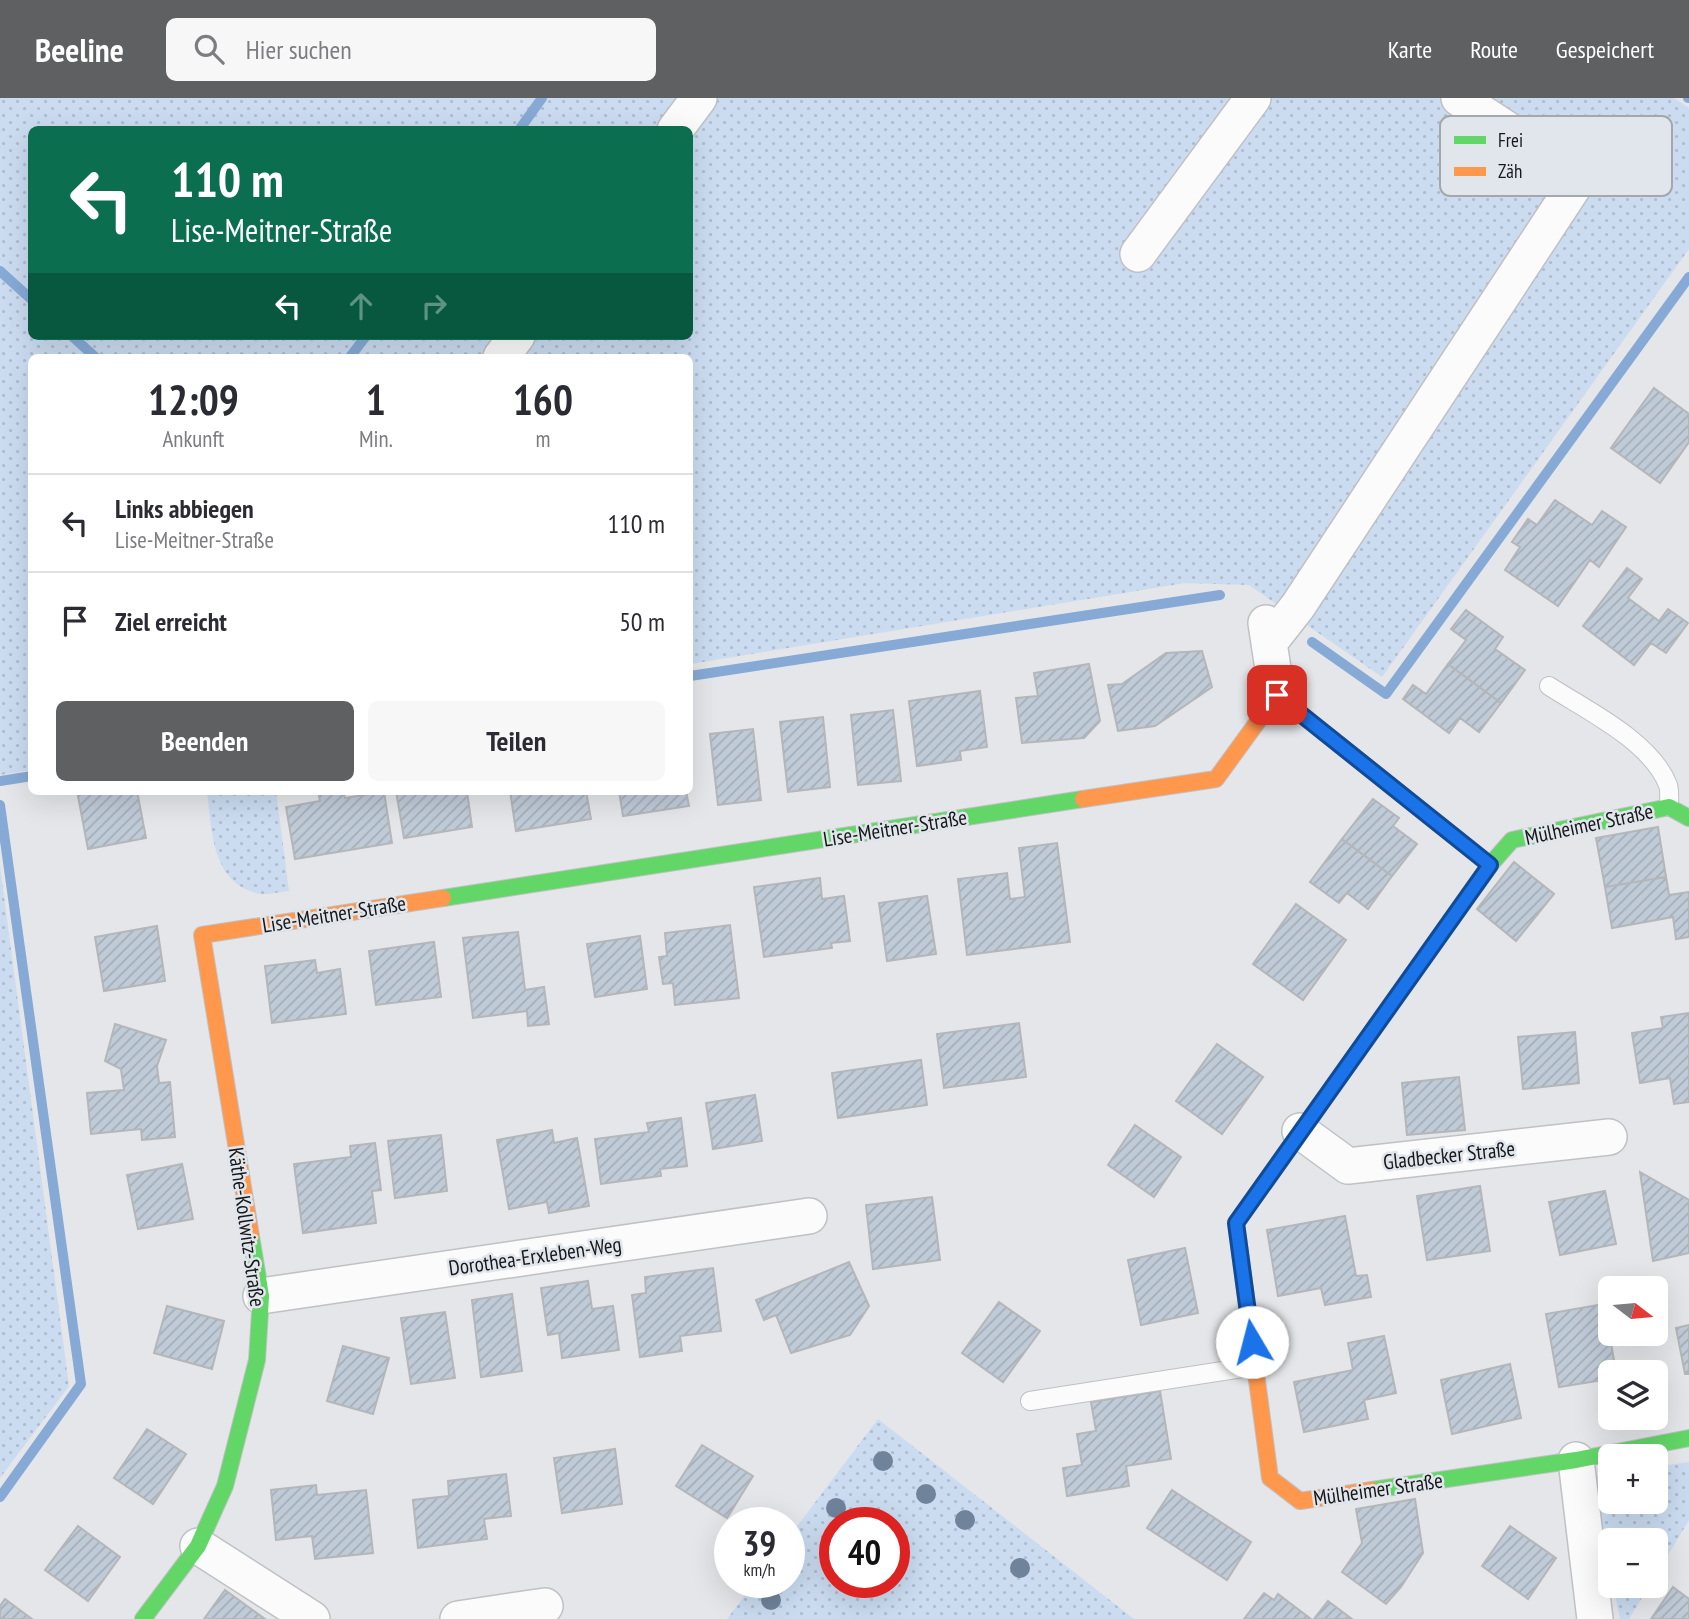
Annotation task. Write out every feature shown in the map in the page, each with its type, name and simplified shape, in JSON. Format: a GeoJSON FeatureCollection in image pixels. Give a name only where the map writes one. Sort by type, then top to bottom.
{"type":"FeatureCollection","features":[{"type":"Feature","properties":{"kind":"street"},"geometry":{"type":"LineString","coordinates":[[678,126],[699,98]]}},
{"type":"Feature","properties":{"kind":"street"},"geometry":{"type":"LineString","coordinates":[[1138,254],[1253,98]]}},
{"type":"Feature","properties":{"kind":"street"},"geometry":{"type":"LineString","coordinates":[[1459,98],[1487,116]]}},
{"type":"Feature","properties":{"kind":"street"},"geometry":{"type":"LineString","coordinates":[[1490,865],[1277,695],[1268,634],[1298,606],[1568,196]]}},
{"type":"Feature","properties":{"kind":"street"},"geometry":{"type":"LineString","coordinates":[[503,354],[514,340]]}},
{"type":"Feature","properties":{"kind":"street","name":"Lise-Meitner-Straße"},"geometry":{"type":"LineString","coordinates":[[202,935],[1216,779],[1277,695]]}},
{"type":"Feature","properties":{"kind":"street","name":"Mülheimer Straße"},"geometry":{"type":"LineString","coordinates":[[1689,818],[1669,807],[1512,841],[1490,865],[1236,1223],[1270,1478],[1300,1501],[1576,1460],[1689,1438]]}},
{"type":"Feature","properties":{"kind":"street","name":"Käthe-Kollwitz-Straße"},"geometry":{"type":"LineString","coordinates":[[142,1619],[198,1546],[225,1486],[257,1360],[261,1296],[202,935]]}},
{"type":"Feature","properties":{"kind":"street","name":"Gladbecker Straße"},"geometry":{"type":"LineString","coordinates":[[1300,1131],[1348,1166],[1609,1137]]}},
{"type":"Feature","properties":{"kind":"street","name":"Dorothea-Erxleben-Weg"},"geometry":{"type":"LineString","coordinates":[[261,1296],[809,1216]]}},
{"type":"Feature","properties":{"kind":"street"},"geometry":{"type":"LineString","coordinates":[[1576,1460],[1595,1619]]}},
{"type":"Feature","properties":{"kind":"street"},"geometry":{"type":"LineString","coordinates":[[198,1546],[312,1619]]}},
{"type":"Feature","properties":{"kind":"street"},"geometry":{"type":"LineString","coordinates":[[458,1619],[545,1606]]}},
{"type":"Feature","properties":{"kind":"lane"},"geometry":{"type":"LineString","coordinates":[[1549,686],[1630,738],[1654,762],[1669,787],[1669,807]]}},
{"type":"Feature","properties":{"kind":"lane"},"geometry":{"type":"LineString","coordinates":[[1030,1401],[1255,1366]]}},
{"type":"Feature","properties":{"kind":"shaded area"},"geometry":{"type":"Polygon","coordinates":[[[0,98],[1674,98],[1689,108],[1689,249],[1382,677],[1249,585],[1185,583],[693,664],[693,354],[28,354],[28,770],[0,775],[0,98]]]}},
{"type":"Feature","properties":{"kind":"shaded area"},"geometry":{"type":"Polygon","coordinates":[[[208,795],[277,795],[289,891],[256,893],[241,887],[222,865],[213,837],[208,795]]]}},
{"type":"Feature","properties":{"kind":"shaded area"},"geometry":{"type":"Polygon","coordinates":[[[0,866],[69,1386],[0,1478],[0,866]]]}},
{"type":"Feature","properties":{"kind":"shaded area"},"geometry":{"type":"Polygon","coordinates":[[[878,1419],[1134,1619],[727,1619],[743,1598],[805,1598],[805,1516],[878,1419]]]}},
{"type":"Feature","properties":{"kind":"shaded area"},"geometry":{"type":"Polygon","coordinates":[[[1689,1462],[1689,1520],[1668,1555],[1668,1528],[1602,1528],[1599,1514],[1668,1514],[1668,1465],[1689,1462]]]}},
{"type":"Feature","properties":{"kind":"shaded area"},"geometry":{"type":"Polygon","coordinates":[[[1598,1476],[1598,1508],[1592,1477],[1598,1476]]]}},
{"type":"Feature","properties":{"kind":"shaded area"},"geometry":{"type":"Polygon","coordinates":[[[1616,1598],[1642,1598],[1629,1619],[1620,1619],[1616,1598]]]}},
{"type":"Feature","properties":{"kind":"building"},"geometry":{"type":"Polygon","coordinates":[[[1654,388],[1689,414],[1689,442],[1660,483],[1611,448],[1654,388]]]}},
{"type":"Feature","properties":{"kind":"building"},"geometry":{"type":"Polygon","coordinates":[[[1555,500],[1592,525],[1602,511],[1626,527],[1599,567],[1590,560],[1558,606],[1505,570],[1520,547],[1512,542],[1528,519],[1537,525],[1555,500]]]}},
{"type":"Feature","properties":{"kind":"building"},"geometry":{"type":"Polygon","coordinates":[[[1627,568],[1642,579],[1628,598],[1659,621],[1668,609],[1688,623],[1666,653],[1651,643],[1634,665],[1583,626],[1627,568]]]}},
{"type":"Feature","properties":{"kind":"building"},"geometry":{"type":"Polygon","coordinates":[[[1466,610],[1503,637],[1495,649],[1525,670],[1501,703],[1448,664],[1466,640],[1451,629],[1466,610]]]}},
{"type":"Feature","properties":{"kind":"building"},"geometry":{"type":"Polygon","coordinates":[[[1202,651],[1212,687],[1155,726],[1118,731],[1108,685],[1122,684],[1166,653],[1202,651]]]}},
{"type":"Feature","properties":{"kind":"building"},"geometry":{"type":"Polygon","coordinates":[[[1089,664],[1100,721],[1084,738],[1022,743],[1016,698],[1038,696],[1034,673],[1089,664]]]}},
{"type":"Feature","properties":{"kind":"building"},"geometry":{"type":"Polygon","coordinates":[[[1448,664],[1501,703],[1479,732],[1460,718],[1449,733],[1403,699],[1413,685],[1426,694],[1448,664]]]}},
{"type":"Feature","properties":{"kind":"building"},"geometry":{"type":"Polygon","coordinates":[[[980,691],[987,747],[960,751],[961,760],[917,766],[909,701],[980,691]]]}},
{"type":"Feature","properties":{"kind":"building"},"geometry":{"type":"Polygon","coordinates":[[[893,710],[901,781],[858,785],[851,715],[893,710]]]}},
{"type":"Feature","properties":{"kind":"building"},"geometry":{"type":"Polygon","coordinates":[[[823,717],[830,787],[788,792],[780,722],[823,717]]]}},
{"type":"Feature","properties":{"kind":"building"},"geometry":{"type":"Polygon","coordinates":[[[753,729],[761,800],[718,805],[710,734],[753,729]]]}},
{"type":"Feature","properties":{"kind":"building"},"geometry":{"type":"Polygon","coordinates":[[[78,795],[138,795],[146,838],[88,849],[78,795]]]}},
{"type":"Feature","properties":{"kind":"building"},"geometry":{"type":"Polygon","coordinates":[[[319,795],[344,795],[345,798],[384,795],[392,843],[295,859],[286,807],[320,801],[319,795]]]}},
{"type":"Feature","properties":{"kind":"building"},"geometry":{"type":"Polygon","coordinates":[[[397,795],[468,795],[472,827],[404,838],[397,795]]]}},
{"type":"Feature","properties":{"kind":"building"},"geometry":{"type":"Polygon","coordinates":[[[511,795],[587,795],[591,819],[516,831],[511,795]]]}},
{"type":"Feature","properties":{"kind":"building"},"geometry":{"type":"Polygon","coordinates":[[[620,795],[687,795],[689,806],[623,816],[620,795]]]}},
{"type":"Feature","properties":{"kind":"building"},"geometry":{"type":"Polygon","coordinates":[[[1373,799],[1399,818],[1393,826],[1417,844],[1392,876],[1342,839],[1373,799]]]}},
{"type":"Feature","properties":{"kind":"building"},"geometry":{"type":"Polygon","coordinates":[[[1658,827],[1666,877],[1605,887],[1596,838],[1658,827]]]}},
{"type":"Feature","properties":{"kind":"building"},"geometry":{"type":"Polygon","coordinates":[[[1342,839],[1392,876],[1368,909],[1347,893],[1339,903],[1310,882],[1342,839]]]}},
{"type":"Feature","properties":{"kind":"building"},"geometry":{"type":"Polygon","coordinates":[[[1057,843],[1070,942],[967,955],[958,879],[1007,873],[1010,899],[1025,897],[1019,848],[1057,843]]]}},
{"type":"Feature","properties":{"kind":"building"},"geometry":{"type":"Polygon","coordinates":[[[1514,862],[1554,894],[1516,941],[1477,909],[1514,862]]]}},
{"type":"Feature","properties":{"kind":"building"},"geometry":{"type":"Polygon","coordinates":[[[1666,877],[1669,895],[1689,892],[1689,937],[1676,939],[1673,917],[1612,928],[1605,887],[1666,877]]]}},
{"type":"Feature","properties":{"kind":"building"},"geometry":{"type":"Polygon","coordinates":[[[820,878],[822,899],[844,896],[850,941],[831,943],[832,948],[764,957],[754,887],[820,878]]]}},
{"type":"Feature","properties":{"kind":"building"},"geometry":{"type":"Polygon","coordinates":[[[927,896],[936,954],[887,961],[879,903],[927,896]]]}},
{"type":"Feature","properties":{"kind":"building"},"geometry":{"type":"Polygon","coordinates":[[[1296,904],[1346,940],[1303,1000],[1253,964],[1296,904]]]}},
{"type":"Feature","properties":{"kind":"building"},"geometry":{"type":"Polygon","coordinates":[[[730,925],[739,998],[675,1005],[673,983],[663,984],[659,957],[667,956],[665,933],[730,925]]]}},
{"type":"Feature","properties":{"kind":"building"},"geometry":{"type":"Polygon","coordinates":[[[157,926],[165,981],[104,991],[95,937],[157,926]]]}},
{"type":"Feature","properties":{"kind":"building"},"geometry":{"type":"Polygon","coordinates":[[[518,932],[525,990],[544,987],[549,1024],[528,1026],[527,1011],[473,1018],[463,938],[518,932]]]}},
{"type":"Feature","properties":{"kind":"building"},"geometry":{"type":"Polygon","coordinates":[[[640,936],[647,989],[595,997],[587,944],[640,936]]]}},
{"type":"Feature","properties":{"kind":"building"},"geometry":{"type":"Polygon","coordinates":[[[434,942],[441,997],[376,1005],[369,951],[434,942]]]}},
{"type":"Feature","properties":{"kind":"building"},"geometry":{"type":"Polygon","coordinates":[[[315,960],[317,973],[340,969],[346,1014],[272,1023],[265,966],[315,960]]]}},
{"type":"Feature","properties":{"kind":"building"},"geometry":{"type":"Polygon","coordinates":[[[1689,1013],[1689,1102],[1674,1104],[1670,1078],[1640,1083],[1632,1033],[1663,1028],[1661,1017],[1689,1013]]]}},
{"type":"Feature","properties":{"kind":"building"},"geometry":{"type":"Polygon","coordinates":[[[1019,1023],[1026,1077],[944,1088],[937,1034],[1019,1023]]]}},
{"type":"Feature","properties":{"kind":"building"},"geometry":{"type":"Polygon","coordinates":[[[115,1024],[166,1040],[157,1066],[159,1083],[170,1082],[175,1137],[142,1140],[141,1129],[91,1134],[87,1093],[124,1090],[121,1069],[105,1061],[115,1024]]]}},
{"type":"Feature","properties":{"kind":"building"},"geometry":{"type":"Polygon","coordinates":[[[1575,1032],[1579,1083],[1523,1089],[1518,1037],[1575,1032]]]}},
{"type":"Feature","properties":{"kind":"building"},"geometry":{"type":"Polygon","coordinates":[[[1217,1044],[1263,1077],[1222,1134],[1176,1101],[1217,1044]]]}},
{"type":"Feature","properties":{"kind":"building"},"geometry":{"type":"Polygon","coordinates":[[[921,1060],[927,1105],[838,1118],[832,1073],[921,1060]]]}},
{"type":"Feature","properties":{"kind":"building"},"geometry":{"type":"Polygon","coordinates":[[[1459,1077],[1465,1130],[1407,1135],[1402,1083],[1459,1077]]]}},
{"type":"Feature","properties":{"kind":"building"},"geometry":{"type":"Polygon","coordinates":[[[755,1095],[762,1141],[713,1149],[706,1103],[755,1095]]]}},
{"type":"Feature","properties":{"kind":"building"},"geometry":{"type":"Polygon","coordinates":[[[681,1118],[687,1166],[660,1169],[661,1176],[601,1184],[595,1139],[649,1132],[647,1123],[681,1118]]]}},
{"type":"Feature","properties":{"kind":"building"},"geometry":{"type":"Polygon","coordinates":[[[1135,1125],[1181,1157],[1154,1197],[1108,1165],[1135,1125]]]}},
{"type":"Feature","properties":{"kind":"building"},"geometry":{"type":"Polygon","coordinates":[[[552,1130],[554,1143],[577,1138],[589,1206],[549,1213],[547,1202],[509,1209],[497,1140],[552,1130]]]}},
{"type":"Feature","properties":{"kind":"building"},"geometry":{"type":"Polygon","coordinates":[[[441,1135],[447,1191],[395,1198],[388,1141],[441,1135]]]}},
{"type":"Feature","properties":{"kind":"building"},"geometry":{"type":"Polygon","coordinates":[[[375,1143],[381,1190],[372,1191],[376,1223],[303,1233],[294,1164],[351,1157],[350,1146],[375,1143]]]}},
{"type":"Feature","properties":{"kind":"building"},"geometry":{"type":"Polygon","coordinates":[[[182,1164],[193,1219],[138,1229],[127,1175],[182,1164]]]}},
{"type":"Feature","properties":{"kind":"building"},"geometry":{"type":"Polygon","coordinates":[[[1640,1172],[1689,1200],[1689,1253],[1653,1261],[1640,1172]]]}},
{"type":"Feature","properties":{"kind":"building"},"geometry":{"type":"Polygon","coordinates":[[[1480,1186],[1490,1251],[1427,1260],[1417,1196],[1480,1186]]]}},
{"type":"Feature","properties":{"kind":"building"},"geometry":{"type":"Polygon","coordinates":[[[1605,1191],[1616,1244],[1560,1255],[1549,1202],[1605,1191]]]}},
{"type":"Feature","properties":{"kind":"building"},"geometry":{"type":"Polygon","coordinates":[[[932,1197],[940,1260],[873,1269],[866,1205],[932,1197]]]}},
{"type":"Feature","properties":{"kind":"building"},"geometry":{"type":"Polygon","coordinates":[[[1345,1216],[1356,1276],[1367,1275],[1371,1297],[1325,1305],[1321,1288],[1278,1296],[1267,1230],[1345,1216]]]}},
{"type":"Feature","properties":{"kind":"building"},"geometry":{"type":"Polygon","coordinates":[[[1185,1248],[1198,1313],[1141,1325],[1128,1260],[1185,1248]]]}},
{"type":"Feature","properties":{"kind":"building"},"geometry":{"type":"Polygon","coordinates":[[[849,1262],[869,1306],[850,1335],[791,1353],[776,1315],[764,1320],[756,1300],[849,1262]]]}},
{"type":"Feature","properties":{"kind":"building"},"geometry":{"type":"Polygon","coordinates":[[[713,1268],[721,1331],[680,1336],[682,1351],[640,1357],[632,1295],[646,1293],[645,1277],[713,1268]]]}},
{"type":"Feature","properties":{"kind":"building"},"geometry":{"type":"Polygon","coordinates":[[[588,1281],[592,1309],[613,1306],[619,1350],[562,1358],[559,1333],[548,1335],[541,1288],[588,1281]]]}},
{"type":"Feature","properties":{"kind":"building"},"geometry":{"type":"Polygon","coordinates":[[[512,1294],[522,1371],[481,1377],[472,1300],[512,1294]]]}},
{"type":"Feature","properties":{"kind":"building"},"geometry":{"type":"Polygon","coordinates":[[[999,1302],[1040,1331],[1003,1382],[962,1353],[999,1302]]]}},
{"type":"Feature","properties":{"kind":"building"},"geometry":{"type":"Polygon","coordinates":[[[1598,1305],[1598,1346],[1612,1346],[1614,1360],[1598,1360],[1598,1381],[1559,1387],[1546,1314],[1598,1305]]]}},
{"type":"Feature","properties":{"kind":"building"},"geometry":{"type":"Polygon","coordinates":[[[167,1306],[224,1321],[212,1369],[154,1353],[167,1306]]]}},
{"type":"Feature","properties":{"kind":"building"},"geometry":{"type":"Polygon","coordinates":[[[445,1312],[455,1378],[411,1384],[401,1318],[445,1312]]]}},
{"type":"Feature","properties":{"kind":"building"},"geometry":{"type":"Polygon","coordinates":[[[1689,1325],[1689,1374],[1685,1374],[1676,1328],[1689,1325]]]}},
{"type":"Feature","properties":{"kind":"building"},"geometry":{"type":"Polygon","coordinates":[[[1384,1336],[1396,1393],[1364,1400],[1368,1419],[1304,1432],[1294,1382],[1353,1370],[1348,1343],[1384,1336]]]}},
{"type":"Feature","properties":{"kind":"building"},"geometry":{"type":"Polygon","coordinates":[[[343,1346],[389,1358],[373,1414],[327,1401],[343,1346]]]}},
{"type":"Feature","properties":{"kind":"building"},"geometry":{"type":"Polygon","coordinates":[[[1510,1364],[1521,1418],[1452,1434],[1441,1380],[1510,1364]]]}},
{"type":"Feature","properties":{"kind":"building"},"geometry":{"type":"Polygon","coordinates":[[[1160,1391],[1171,1459],[1126,1466],[1129,1486],[1067,1496],[1063,1468],[1082,1465],[1077,1434],[1096,1431],[1091,1402],[1160,1391]]]}},
{"type":"Feature","properties":{"kind":"building"},"geometry":{"type":"Polygon","coordinates":[[[147,1429],[186,1454],[153,1504],[114,1478],[147,1429]]]}},
{"type":"Feature","properties":{"kind":"building"},"geometry":{"type":"Polygon","coordinates":[[[702,1445],[753,1476],[734,1507],[714,1507],[714,1510],[676,1486],[702,1445]]]}},
{"type":"Feature","properties":{"kind":"building"},"geometry":{"type":"Polygon","coordinates":[[[615,1449],[622,1504],[562,1513],[554,1458],[615,1449]]]}},
{"type":"Feature","properties":{"kind":"building"},"geometry":{"type":"Polygon","coordinates":[[[506,1474],[511,1516],[484,1519],[487,1539],[418,1548],[413,1500],[449,1496],[448,1481],[506,1474]]]}},
{"type":"Feature","properties":{"kind":"building"},"geometry":{"type":"Polygon","coordinates":[[[316,1485],[317,1495],[366,1490],[373,1553],[315,1559],[312,1536],[276,1540],[271,1490],[316,1485]]]}},
{"type":"Feature","properties":{"kind":"building"},"geometry":{"type":"Polygon","coordinates":[[[1172,1490],[1251,1542],[1227,1580],[1147,1528],[1172,1490]]]}},
{"type":"Feature","properties":{"kind":"building"},"geometry":{"type":"Polygon","coordinates":[[[1415,1499],[1423,1553],[1401,1587],[1386,1604],[1342,1572],[1362,1543],[1356,1509],[1415,1499]]]}},
{"type":"Feature","properties":{"kind":"building"},"geometry":{"type":"Polygon","coordinates":[[[78,1526],[120,1557],[88,1601],[45,1570],[78,1526]]]}},
{"type":"Feature","properties":{"kind":"building"},"geometry":{"type":"Polygon","coordinates":[[[1510,1526],[1556,1558],[1528,1599],[1482,1566],[1510,1526]]]}},
{"type":"Feature","properties":{"kind":"building"},"geometry":{"type":"Polygon","coordinates":[[[1673,1587],[1689,1599],[1689,1619],[1651,1619],[1668,1598],[1673,1587]]]}},
{"type":"Feature","properties":{"kind":"building"},"geometry":{"type":"Polygon","coordinates":[[[225,1590],[265,1619],[204,1619],[225,1590]]]}},
{"type":"Feature","properties":{"kind":"building"},"geometry":{"type":"Polygon","coordinates":[[[1264,1593],[1274,1600],[1278,1594],[1311,1619],[1244,1619],[1264,1593]]]}},
{"type":"Feature","properties":{"kind":"building"},"geometry":{"type":"Polygon","coordinates":[[[5,1599],[32,1619],[0,1619],[0,1606],[5,1599]]]}},
{"type":"Feature","properties":{"kind":"building"},"geometry":{"type":"Polygon","coordinates":[[[1328,1601],[1352,1619],[1314,1619],[1328,1601]]]}},
{"type":"Feature","properties":{"kind":"waterway"},"geometry":{"type":"LineString","coordinates":[[522,126],[542,98]]}},
{"type":"Feature","properties":{"kind":"waterway"},"geometry":{"type":"LineString","coordinates":[[0,271],[28,296]]}},
{"type":"Feature","properties":{"kind":"waterway"},"geometry":{"type":"LineString","coordinates":[[1312,642],[1386,694],[1689,277]]}},
{"type":"Feature","properties":{"kind":"waterway"},"geometry":{"type":"LineString","coordinates":[[76,340],[92,354]]}},
{"type":"Feature","properties":{"kind":"waterway"},"geometry":{"type":"LineString","coordinates":[[352,354],[363,340]]}},
{"type":"Feature","properties":{"kind":"waterway"},"geometry":{"type":"LineString","coordinates":[[693,676],[1220,595]]}},
{"type":"Feature","properties":{"kind":"waterway"},"geometry":{"type":"LineString","coordinates":[[0,781],[28,777]]}},
{"type":"Feature","properties":{"kind":"waterway"},"geometry":{"type":"LineString","coordinates":[[0,805],[81,1384],[0,1497]]}},
{"type":"Feature","properties":{"kind":"traffic: fast"},"geometry":{"type":"LineString","coordinates":[[443,898],[1083,799]]}},
{"type":"Feature","properties":{"kind":"traffic: fast"},"geometry":{"type":"LineString","coordinates":[[1258,1192],[1490,865],[1512,840],[1669,807],[1689,818]]}},
{"type":"Feature","properties":{"kind":"traffic: fast"},"geometry":{"type":"LineString","coordinates":[[143,1619],[198,1546],[225,1486],[257,1360],[261,1296],[251,1236]]}},
{"type":"Feature","properties":{"kind":"traffic: fast"},"geometry":{"type":"LineString","coordinates":[[1372,1490],[1576,1460],[1689,1438]]}},
{"type":"Feature","properties":{"kind":"traffic: slow"},"geometry":{"type":"LineString","coordinates":[[1083,799],[1216,779],[1277,695],[1490,865]]}},
{"type":"Feature","properties":{"kind":"traffic: slow"},"geometry":{"type":"LineString","coordinates":[[251,1236],[202,935],[443,898]]}},
{"type":"Feature","properties":{"kind":"traffic: slow"},"geometry":{"type":"LineString","coordinates":[[1258,1192],[1236,1223],[1270,1478],[1300,1501],[1372,1490]]}},
{"type":"Feature","properties":{"kind":"route"},"geometry":{"type":"LineString","coordinates":[[1252,1342],[1236,1223],[1490,865],[1277,695]]}}]}
